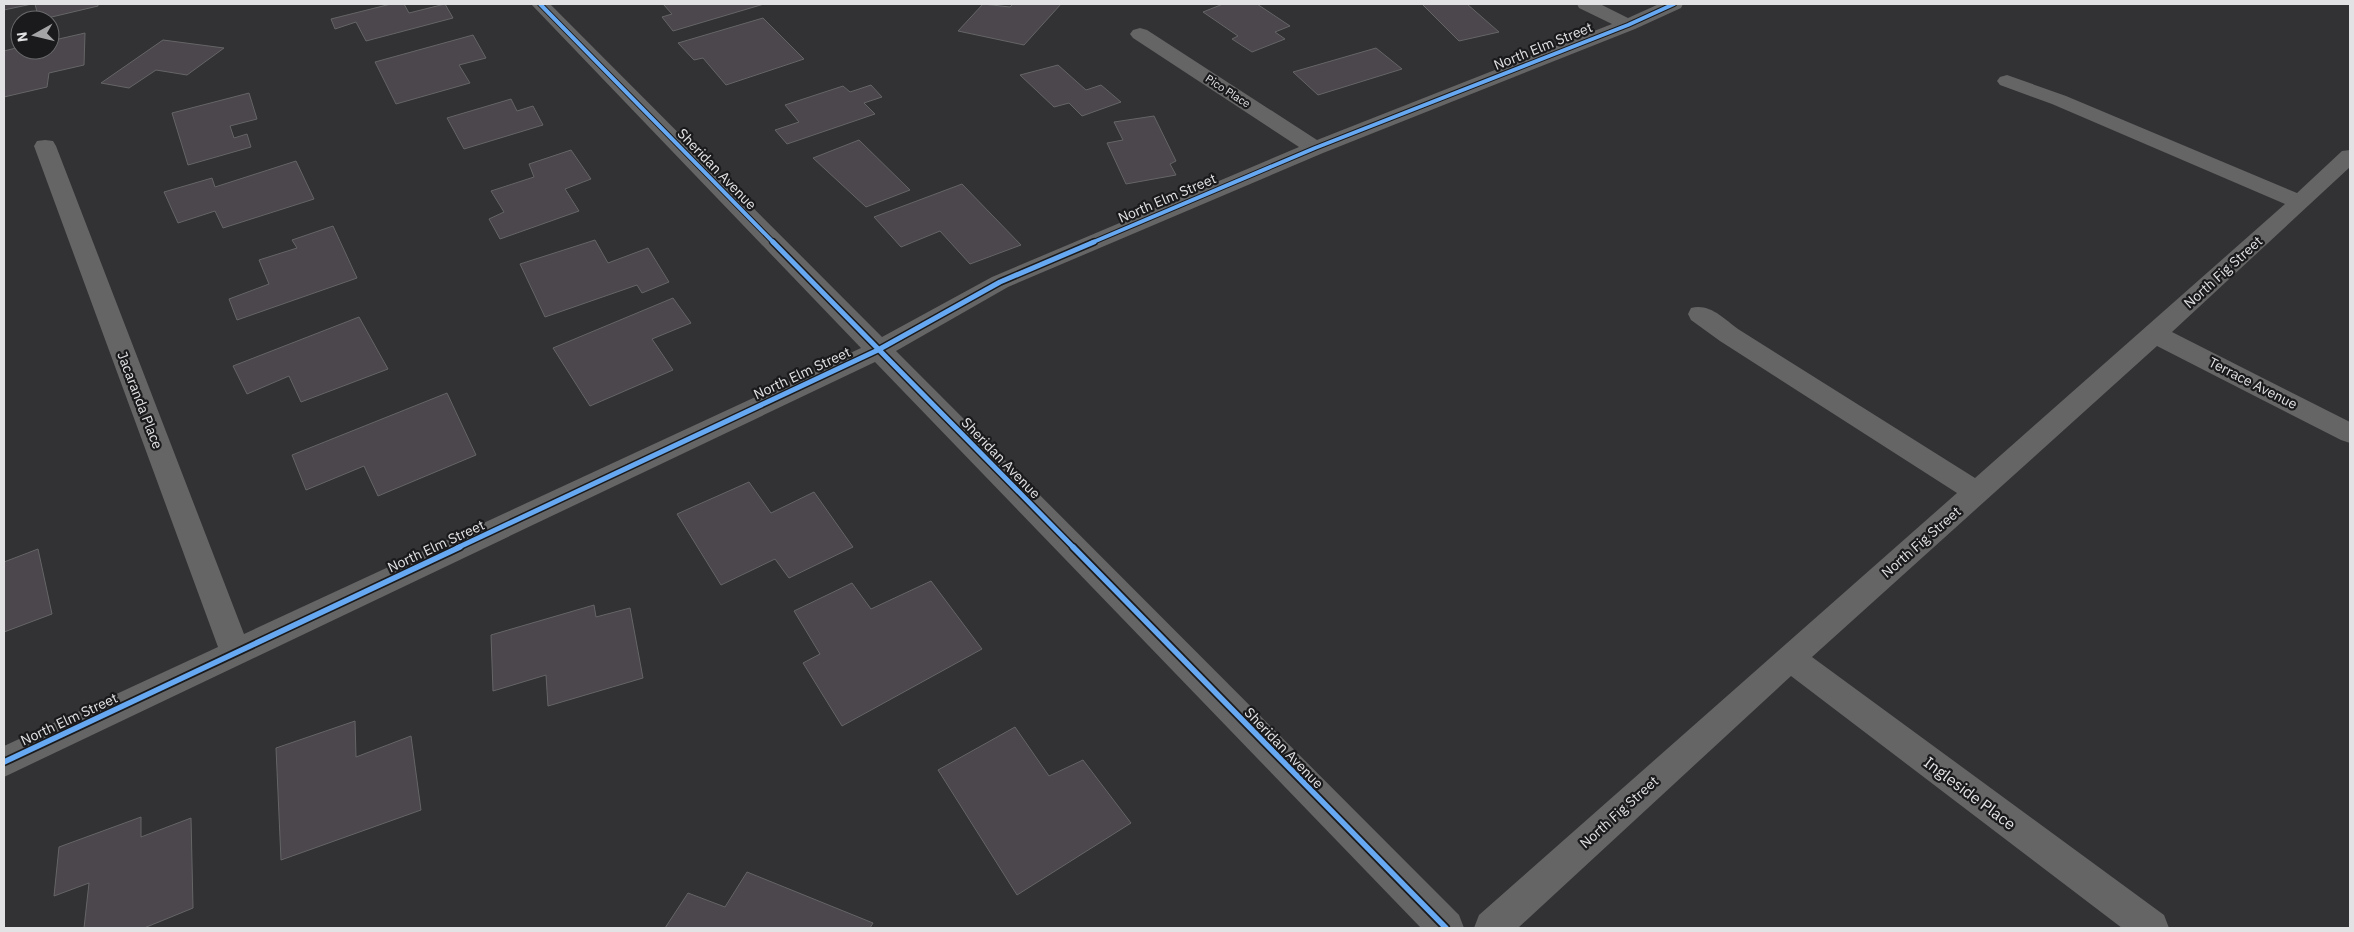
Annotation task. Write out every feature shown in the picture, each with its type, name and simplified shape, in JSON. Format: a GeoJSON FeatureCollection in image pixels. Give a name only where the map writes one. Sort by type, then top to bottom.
{"type":"FeatureCollection","features":[{"type":"Feature","properties":{"kind":"street","name":"Sheridan Avenue"},"geometry":{"type":"LineString","coordinates":[[540,4],[1446,928]]}},
{"type":"Feature","properties":{"kind":"street"},"geometry":{"type":"LineString","coordinates":[[1586,4],[1628,25]]}},
{"type":"Feature","properties":{"kind":"street","name":"North Elm Street"},"geometry":{"type":"LineString","coordinates":[[4,762],[878,350],[1000,282],[1316,148],[1628,25],[1674,4]]}},
{"type":"Feature","properties":{"kind":"street","name":"Pico Place"},"geometry":{"type":"LineString","coordinates":[[1140,34],[1316,148]]}},
{"type":"Feature","properties":{"kind":"street"},"geometry":{"type":"LineString","coordinates":[[2006,81],[2059,100],[2300,202]]}},
{"type":"Feature","properties":{"kind":"street","name":"Jacaranda Place"},"geometry":{"type":"LineString","coordinates":[[45,146],[236,653]]}},
{"type":"Feature","properties":{"kind":"street","name":"North Fig Street"},"geometry":{"type":"LineString","coordinates":[[1492,928],[1790,658],[2155,334],[2350,156]]}},
{"type":"Feature","properties":{"kind":"street"},"geometry":{"type":"LineString","coordinates":[[1700,314],[1729,336],[1976,492]]}},
{"type":"Feature","properties":{"kind":"street","name":"Terrace Avenue"},"geometry":{"type":"LineString","coordinates":[[2155,334],[2350,432]]}},
{"type":"Feature","properties":{"kind":"street","name":"Ingleside Place"},"geometry":{"type":"LineString","coordinates":[[1790,658],[2151,928]]}},
{"type":"Feature","properties":{"kind":"building"},"geometry":{"type":"Polygon","coordinates":[[[4,4],[32,4],[4,10],[4,4]]]}},
{"type":"Feature","properties":{"kind":"building"},"geometry":{"type":"Polygon","coordinates":[[[35,4],[98,4],[98,6],[60,15],[60,10],[36,10],[35,4]]]}},
{"type":"Feature","properties":{"kind":"building"},"geometry":{"type":"Polygon","coordinates":[[[391,4],[404,4],[409,13],[445,4],[453,18],[366,41],[356,22],[335,29],[331,19],[391,4]]]}},
{"type":"Feature","properties":{"kind":"building"},"geometry":{"type":"Polygon","coordinates":[[[663,4],[764,4],[673,31],[662,17],[672,14],[663,4]]]}},
{"type":"Feature","properties":{"kind":"building"},"geometry":{"type":"Polygon","coordinates":[[[983,4],[1010,7],[1013,4],[1061,4],[1024,45],[958,31],[983,4]]]}},
{"type":"Feature","properties":{"kind":"building"},"geometry":{"type":"Polygon","coordinates":[[[1223,4],[1257,4],[1290,26],[1275,32],[1285,39],[1252,52],[1232,39],[1238,36],[1203,12],[1223,4]]]}},
{"type":"Feature","properties":{"kind":"building"},"geometry":{"type":"Polygon","coordinates":[[[1422,4],[1467,4],[1499,32],[1459,41],[1422,4]]]}},
{"type":"Feature","properties":{"kind":"building"},"geometry":{"type":"Polygon","coordinates":[[[763,18],[804,59],[726,85],[703,58],[694,60],[678,43],[763,18]]]}},
{"type":"Feature","properties":{"kind":"building"},"geometry":{"type":"Polygon","coordinates":[[[85,33],[84,65],[49,73],[47,87],[4,97],[4,51],[10,50],[10,60],[60,60],[60,39],[85,33]]]}},
{"type":"Feature","properties":{"kind":"building"},"geometry":{"type":"Polygon","coordinates":[[[473,35],[486,58],[459,65],[470,83],[396,104],[375,62],[473,35]]]}},
{"type":"Feature","properties":{"kind":"building"},"geometry":{"type":"Polygon","coordinates":[[[163,40],[224,48],[187,75],[156,70],[129,88],[101,83],[163,40]]]}},
{"type":"Feature","properties":{"kind":"building"},"geometry":{"type":"Polygon","coordinates":[[[1376,48],[1402,69],[1318,95],[1293,72],[1376,48]]]}},
{"type":"Feature","properties":{"kind":"building"},"geometry":{"type":"Polygon","coordinates":[[[1058,65],[1086,90],[1101,85],[1121,102],[1082,116],[1069,103],[1054,107],[1020,75],[1058,65]]]}},
{"type":"Feature","properties":{"kind":"building"},"geometry":{"type":"Polygon","coordinates":[[[871,85],[882,97],[864,103],[875,114],[787,144],[775,130],[799,122],[785,105],[843,86],[850,92],[871,85]]]}},
{"type":"Feature","properties":{"kind":"building"},"geometry":{"type":"Polygon","coordinates":[[[249,93],[257,119],[230,126],[234,138],[247,134],[251,147],[188,165],[172,113],[249,93]]]}},
{"type":"Feature","properties":{"kind":"building"},"geometry":{"type":"Polygon","coordinates":[[[511,99],[517,111],[533,106],[543,125],[464,149],[447,118],[511,99]]]}},
{"type":"Feature","properties":{"kind":"building"},"geometry":{"type":"Polygon","coordinates":[[[1154,116],[1176,161],[1170,164],[1176,175],[1126,184],[1107,143],[1123,140],[1114,122],[1154,116]]]}},
{"type":"Feature","properties":{"kind":"building"},"geometry":{"type":"Polygon","coordinates":[[[859,140],[910,190],[866,207],[813,158],[859,140]]]}},
{"type":"Feature","properties":{"kind":"building"},"geometry":{"type":"Polygon","coordinates":[[[571,150],[591,179],[565,189],[579,211],[500,239],[489,219],[504,212],[491,191],[534,177],[529,164],[571,150]]]}},
{"type":"Feature","properties":{"kind":"building"},"geometry":{"type":"Polygon","coordinates":[[[296,161],[314,199],[223,228],[215,211],[178,223],[164,192],[212,178],[215,187],[296,161]]]}},
{"type":"Feature","properties":{"kind":"building"},"geometry":{"type":"Polygon","coordinates":[[[962,184],[1021,245],[970,264],[940,231],[901,247],[874,217],[962,184]]]}},
{"type":"Feature","properties":{"kind":"building"},"geometry":{"type":"Polygon","coordinates":[[[333,226],[357,278],[237,320],[229,299],[269,284],[259,260],[297,248],[292,240],[333,226]]]}},
{"type":"Feature","properties":{"kind":"building"},"geometry":{"type":"Polygon","coordinates":[[[595,240],[608,263],[648,248],[669,282],[642,293],[637,285],[545,317],[520,264],[595,240]]]}},
{"type":"Feature","properties":{"kind":"building"},"geometry":{"type":"Polygon","coordinates":[[[673,298],[691,323],[652,339],[673,370],[590,406],[553,348],[673,298]]]}},
{"type":"Feature","properties":{"kind":"building"},"geometry":{"type":"Polygon","coordinates":[[[359,317],[388,369],[301,402],[289,376],[247,394],[233,366],[359,317]]]}},
{"type":"Feature","properties":{"kind":"building"},"geometry":{"type":"Polygon","coordinates":[[[447,393],[476,455],[378,496],[364,466],[306,490],[292,455],[447,393]]]}},
{"type":"Feature","properties":{"kind":"building"},"geometry":{"type":"Polygon","coordinates":[[[749,482],[771,513],[814,492],[853,547],[789,578],[775,559],[721,585],[677,514],[749,482]]]}},
{"type":"Feature","properties":{"kind":"building"},"geometry":{"type":"Polygon","coordinates":[[[38,549],[52,614],[4,632],[4,562],[38,549]]]}},
{"type":"Feature","properties":{"kind":"building"},"geometry":{"type":"Polygon","coordinates":[[[931,581],[982,649],[842,726],[803,663],[820,654],[794,611],[852,583],[871,609],[931,581]]]}},
{"type":"Feature","properties":{"kind":"building"},"geometry":{"type":"Polygon","coordinates":[[[594,605],[596,617],[630,608],[643,678],[548,706],[546,675],[493,691],[491,635],[594,605]]]}},
{"type":"Feature","properties":{"kind":"building"},"geometry":{"type":"Polygon","coordinates":[[[355,721],[356,757],[411,736],[421,810],[281,860],[276,748],[355,721]]]}},
{"type":"Feature","properties":{"kind":"building"},"geometry":{"type":"Polygon","coordinates":[[[1015,727],[1049,776],[1083,760],[1131,823],[1017,895],[938,770],[1015,727]]]}},
{"type":"Feature","properties":{"kind":"building"},"geometry":{"type":"Polygon","coordinates":[[[141,817],[141,837],[191,818],[193,908],[144,928],[84,928],[89,883],[54,896],[59,847],[141,817]]]}},
{"type":"Feature","properties":{"kind":"building"},"geometry":{"type":"Polygon","coordinates":[[[747,872],[873,923],[870,928],[665,928],[688,893],[725,907],[747,872]]]}},
{"type":"Feature","properties":{"kind":"cycle path"},"geometry":{"type":"LineString","coordinates":[[540,4],[1446,928]]}},
{"type":"Feature","properties":{"kind":"cycle path"},"geometry":{"type":"LineString","coordinates":[[4,762],[878,350],[1000,282],[1315,148],[1628,25],[1674,4]]}}]}
